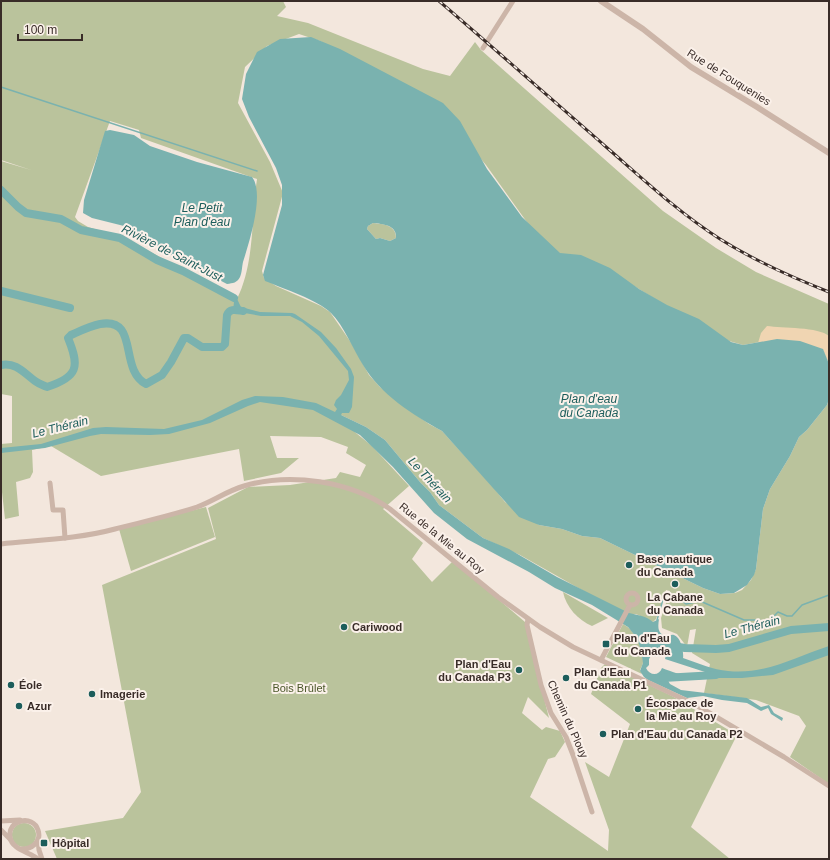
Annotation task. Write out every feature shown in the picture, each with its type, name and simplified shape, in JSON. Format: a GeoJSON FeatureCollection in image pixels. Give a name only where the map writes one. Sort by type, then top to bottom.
{"type":"FeatureCollection","features":[{"type":"Feature","properties":{"kind":"street"},"geometry":{"type":"LineString","coordinates":[[483,48],[513,1]]}},
{"type":"Feature","properties":{"kind":"street","name":"Rue de Fouquenies"},"geometry":{"type":"LineString","coordinates":[[601,1],[643,29],[691,67],[829,153]]}},
{"type":"Feature","properties":{"kind":"street","name":"Rue de la Mie au Roy"},"geometry":{"type":"LineString","coordinates":[[1,544],[66,538],[106,531],[177,513],[205,504],[236,489],[251,484],[281,480],[327,483],[355,491],[386,506],[498,597],[535,624],[573,647],[696,705],[829,786]]}},
{"type":"Feature","properties":{"kind":"street"},"geometry":{"type":"LineString","coordinates":[[50,483],[53,510],[63,510],[66,538]]}},
{"type":"Feature","properties":{"kind":"street"},"geometry":{"type":"LineString","coordinates":[[601,660],[630,605]]}},
{"type":"Feature","properties":{"kind":"street","name":"Chemin du Plouy"},"geometry":{"type":"LineString","coordinates":[[528,619],[527,625],[544,694],[573,754],[592,812]]}},
{"type":"Feature","properties":{"kind":"street"},"geometry":{"type":"LineString","coordinates":[[530,634],[535,624]]}},
{"type":"Feature","properties":{"kind":"street"},"geometry":{"type":"LineString","coordinates":[[23,820],[17,822],[12,827],[10,834],[11,840],[14,846],[38,859]]}},
{"type":"Feature","properties":{"kind":"street"},"geometry":{"type":"LineString","coordinates":[[1,821],[23,820],[35,825],[38,830],[39,850],[42,859]]}},
{"type":"Feature","properties":{"kind":"street"},"geometry":{"type":"LineString","coordinates":[[1,830],[11,840]]}},
{"type":"Feature","properties":{"kind":"street"},"geometry":{"type":"LineString","coordinates":[[20,849],[28,849],[32,847],[36,843],[38,837]]}},
{"type":"Feature","properties":{"kind":"green space","name":"Bois Brûlet"},"geometry":{"type":"Polygon","coordinates":[[[1,1],[283,1],[286,7],[277,16],[308,23],[423,69],[450,76],[475,42],[481,50],[663,211],[716,248],[756,272],[829,304],[829,364],[823,349],[777,339],[743,345],[729,341],[668,307],[605,268],[558,253],[539,239],[486,165],[438,108],[424,98],[320,41],[299,34],[267,46],[245,67],[238,103],[270,162],[283,193],[262,271],[264,278],[276,286],[321,306],[330,312],[352,344],[369,375],[380,387],[405,407],[429,424],[442,431],[505,502],[539,525],[562,529],[582,536],[600,538],[703,588],[720,594],[735,593],[742,590],[751,580],[756,569],[763,509],[770,489],[790,456],[799,437],[807,430],[827,405],[829,399],[829,784],[790,757],[806,726],[799,716],[756,700],[704,693],[710,664],[692,653],[696,629],[690,630],[687,647],[677,634],[662,628],[661,618],[670,591],[666,590],[656,619],[653,622],[636,614],[629,614],[596,598],[520,555],[483,538],[439,505],[430,492],[385,440],[366,427],[341,415],[356,433],[372,446],[409,486],[383,509],[423,543],[412,559],[432,582],[453,561],[525,622],[549,718],[528,697],[522,713],[542,730],[546,727],[560,731],[565,742],[555,757],[548,759],[530,797],[608,851],[609,830],[585,762],[609,777],[630,724],[591,694],[601,668],[605,664],[672,696],[737,735],[691,827],[730,859],[57,859],[45,831],[123,818],[141,792],[102,585],[216,539],[208,508],[248,487],[290,485],[336,478],[340,472],[360,477],[366,465],[346,453],[348,447],[321,437],[270,436],[277,458],[299,458],[281,473],[244,481],[239,449],[101,476],[51,446],[32,450],[33,472],[30,478],[16,482],[19,516],[5,519],[1,483],[1,444],[12,443],[12,396],[1,394],[1,161],[31,170],[1,160],[1,1]],[[110,121],[75,217],[78,221],[88,227],[128,239],[237,299],[243,285],[250,255],[257,179],[141,138],[139,130],[110,121]]]}},
{"type":"Feature","properties":{"kind":"green space"},"geometry":{"type":"Polygon","coordinates":[[[373,223],[388,226],[394,230],[396,238],[390,241],[380,238],[376,239],[367,229],[368,226],[373,223]]]}},
{"type":"Feature","properties":{"kind":"green space"},"geometry":{"type":"Polygon","coordinates":[[[206,507],[215,537],[131,571],[119,529],[206,507]]]}},
{"type":"Feature","properties":{"kind":"green space"},"geometry":{"type":"Polygon","coordinates":[[[563,592],[608,618],[592,626],[577,617],[567,603],[563,592]]]}},
{"type":"Feature","properties":{"kind":"green space"},"geometry":{"type":"Polygon","coordinates":[[[623,624],[632,631],[640,645],[643,656],[643,663],[640,670],[642,674],[606,657],[623,624]]]}},
{"type":"Feature","properties":{"kind":"green space"},"geometry":{"type":"Polygon","coordinates":[[[24,823],[33,826],[36,835],[33,844],[24,847],[15,844],[12,835],[15,826],[24,823]]]}},
{"type":"Feature","properties":{"kind":"sand"},"geometry":{"type":"Polygon","coordinates":[[[767,326],[809,329],[829,336],[829,364],[823,349],[758,343],[761,333],[767,326]]]}},
{"type":"Feature","properties":{"kind":"water","name":"Plan d'eau du Canada"},"geometry":{"type":"Polygon","coordinates":[[[311,37],[340,49],[443,103],[460,121],[487,169],[522,217],[560,253],[581,255],[610,268],[639,289],[667,305],[699,319],[731,342],[743,345],[777,339],[800,341],[823,349],[829,364],[829,399],[827,405],[807,430],[799,437],[790,456],[770,489],[763,509],[756,569],[747,585],[734,593],[720,594],[703,588],[600,538],[582,536],[562,529],[539,525],[519,517],[442,431],[409,411],[378,385],[370,376],[336,318],[331,313],[309,299],[265,281],[263,275],[282,205],[282,185],[276,168],[249,117],[242,99],[246,74],[257,52],[280,39],[311,37]],[[373,223],[368,226],[367,229],[376,239],[380,238],[390,241],[396,238],[394,230],[389,226],[373,223]]]}},
{"type":"Feature","properties":{"kind":"water","name":"Le Petit Plan d'eau"},"geometry":{"type":"Polygon","coordinates":[[[110,130],[134,135],[150,146],[197,162],[252,177],[256,184],[257,194],[255,218],[241,274],[238,280],[227,284],[167,253],[149,239],[124,226],[92,218],[83,213],[84,200],[105,131],[110,130]]]}},
{"type":"Feature","properties":{"kind":"water"},"geometry":{"type":"Polygon","coordinates":[[[225,292],[234,296],[241,307],[260,312],[295,314],[321,332],[336,348],[351,369],[354,377],[352,407],[349,413],[342,413],[341,415],[366,427],[385,440],[430,492],[439,505],[483,538],[509,549],[557,577],[629,613],[645,617],[653,622],[659,619],[659,631],[665,636],[676,636],[680,642],[683,658],[717,669],[742,672],[767,668],[829,646],[829,655],[773,675],[694,680],[671,674],[667,679],[670,684],[681,690],[747,698],[761,707],[769,705],[774,713],[783,718],[782,721],[771,714],[768,708],[761,711],[747,703],[703,696],[687,698],[648,680],[640,671],[643,663],[637,638],[628,627],[592,605],[555,588],[529,572],[467,539],[434,513],[393,467],[360,435],[313,410],[260,402],[210,423],[169,434],[101,434],[45,448],[1,453],[1,448],[41,444],[93,428],[164,429],[202,420],[242,400],[255,396],[283,397],[316,403],[335,412],[337,409],[334,405],[336,400],[341,395],[349,380],[348,371],[319,336],[302,322],[290,316],[261,316],[233,311],[234,302],[232,299],[224,295],[225,292]],[[658,649],[654,652],[660,655],[660,657],[651,656],[649,659],[649,665],[646,668],[652,674],[657,674],[662,668],[678,674],[690,676],[701,676],[706,674],[705,672],[665,659],[666,655],[668,655],[662,650],[658,649]]]}},
{"type":"Feature","properties":{"kind":"waterway"},"geometry":{"type":"LineString","coordinates":[[1,87],[257,171]]}},
{"type":"Feature","properties":{"kind":"waterway","name":"Rivière de Saint-Just"},"geometry":{"type":"LineString","coordinates":[[1,190],[26,213],[61,219],[81,230],[120,238],[157,260],[183,271],[234,298]]}},
{"type":"Feature","properties":{"kind":"waterway"},"geometry":{"type":"LineString","coordinates":[[1,291],[70,308]]}},
{"type":"Feature","properties":{"kind":"waterway"},"geometry":{"type":"LineString","coordinates":[[1,365],[11,365],[36,382],[47,387],[65,379],[74,370],[74,356],[68,338],[71,335],[100,324],[112,324],[120,328],[125,336],[133,367],[138,377],[146,384],[162,375],[184,338],[188,338],[202,347],[222,347],[225,344],[228,313],[234,310],[243,311]]}},
{"type":"Feature","properties":{"kind":"waterway"},"geometry":{"type":"LineString","coordinates":[[657,620],[664,596],[676,597],[686,604],[700,601],[744,620],[759,620],[767,623],[778,612],[787,616],[792,616],[802,605],[829,595]]}},
{"type":"Feature","properties":{"kind":"waterway","name":"Le Thérain"},"geometry":{"type":"LineString","coordinates":[[673,646],[685,648],[729,648],[791,630],[829,627]]}},
{"type":"Feature","properties":{"kind":"waterway","name":"Le Thérain"},"geometry":{"type":"LineString","coordinates":[[663,678],[716,675]]}},
{"type":"Feature","properties":{"kind":"railway"},"geometry":{"type":"LineString","coordinates":[[439,1],[647,183],[690,218],[720,239],[746,254],[829,292]]}},
{"type":"Feature","properties":{"kind":"place","name":"Base nautique du Canada"},"geometry":{"type":"Point","coordinates":[629,565]}},
{"type":"Feature","properties":{"kind":"place","name":"La Cabane du Canada"},"geometry":{"type":"Point","coordinates":[675,584]}},
{"type":"Feature","properties":{"kind":"place","name":"Cariwood"},"geometry":{"type":"Point","coordinates":[344,627]}},
{"type":"Feature","properties":{"kind":"place","name":"Plan d'Eau du Canada"},"geometry":{"type":"Point","coordinates":[606,644]}},
{"type":"Feature","properties":{"kind":"place","name":"Plan d'Eau du Canada P3"},"geometry":{"type":"Point","coordinates":[519,670]}},
{"type":"Feature","properties":{"kind":"place","name":"Plan d'Eau du Canada P1"},"geometry":{"type":"Point","coordinates":[566,678]}},
{"type":"Feature","properties":{"kind":"place","name":"Éole"},"geometry":{"type":"Point","coordinates":[11,685]}},
{"type":"Feature","properties":{"kind":"place","name":"Imagerie"},"geometry":{"type":"Point","coordinates":[92,694]}},
{"type":"Feature","properties":{"kind":"place","name":"Azur"},"geometry":{"type":"Point","coordinates":[19,706]}},
{"type":"Feature","properties":{"kind":"place","name":"Écospace de la Mie au Roy"},"geometry":{"type":"Point","coordinates":[638,709]}},
{"type":"Feature","properties":{"kind":"place","name":"Plan d'Eau du Canada P2"},"geometry":{"type":"Point","coordinates":[603,734]}},
{"type":"Feature","properties":{"kind":"place","name":"Hôpital"},"geometry":{"type":"Point","coordinates":[44,843]}}]}
